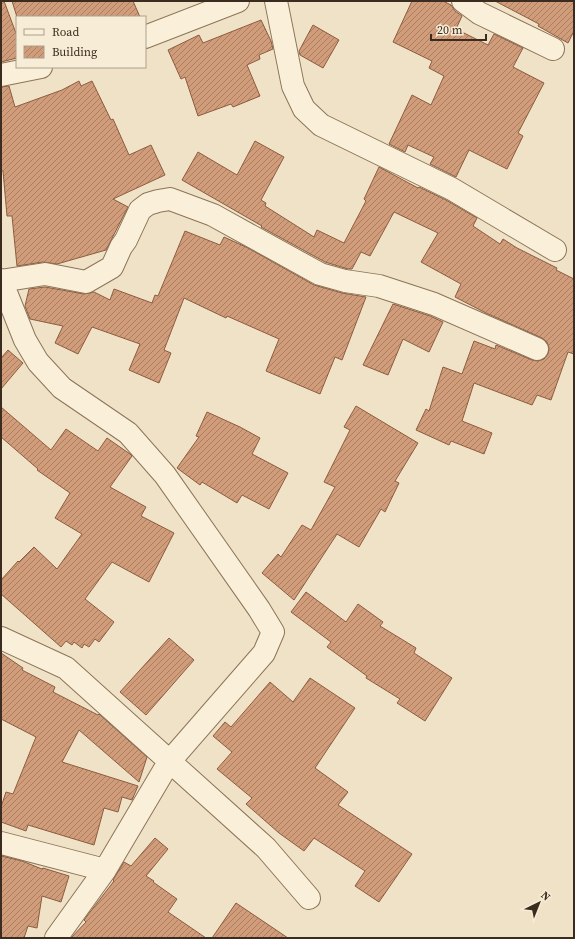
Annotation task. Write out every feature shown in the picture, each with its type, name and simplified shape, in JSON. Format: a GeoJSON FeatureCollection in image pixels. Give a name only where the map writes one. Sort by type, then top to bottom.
{"type":"FeatureCollection","features":[{"type":"Feature","properties":{"kind":"street"},"geometry":{"type":"LineString","coordinates":[[146,37],[238,1]]}},
{"type":"Feature","properties":{"kind":"street"},"geometry":{"type":"LineString","coordinates":[[276,1],[293,86],[304,109],[321,125],[452,189],[555,250]]}},
{"type":"Feature","properties":{"kind":"street"},"geometry":{"type":"LineString","coordinates":[[463,1],[479,13],[553,48]]}},
{"type":"Feature","properties":{"kind":"street"},"geometry":{"type":"LineString","coordinates":[[1,76],[37,68]]}},
{"type":"Feature","properties":{"kind":"street"},"geometry":{"type":"LineString","coordinates":[[56,938],[105,870],[169,762],[264,653],[273,632],[165,475],[128,433],[62,388],[38,362],[25,340],[1,280],[45,274],[86,282],[112,267],[120,247],[126,240],[140,210],[148,204],[170,199],[213,215],[320,274],[345,281],[379,286],[434,304],[536,349]]}},
{"type":"Feature","properties":{"kind":"street"},"geometry":{"type":"LineString","coordinates":[[1,638],[66,668],[266,848],[309,898]]}},
{"type":"Feature","properties":{"kind":"street"},"geometry":{"type":"LineString","coordinates":[[1,843],[105,870]]}},
{"type":"Feature","properties":{"kind":"building"},"geometry":{"type":"Polygon","coordinates":[[[1,1],[4,1],[16,33],[16,58],[1,62],[1,1]]]}},
{"type":"Feature","properties":{"kind":"building"},"geometry":{"type":"Polygon","coordinates":[[[12,1],[133,1],[140,16],[17,16],[12,1]]]}},
{"type":"Feature","properties":{"kind":"building"},"geometry":{"type":"Polygon","coordinates":[[[412,1],[443,1],[451,5],[455,11],[462,16],[456,29],[488,45],[494,34],[523,48],[513,67],[544,83],[518,133],[523,136],[507,169],[469,150],[456,177],[430,164],[434,157],[408,145],[405,152],[389,144],[412,95],[431,105],[444,76],[429,68],[432,61],[393,42],[412,1]]]}},
{"type":"Feature","properties":{"kind":"building"},"geometry":{"type":"Polygon","coordinates":[[[495,1],[574,1],[574,31],[568,43],[538,26],[539,24],[495,1]]]}},
{"type":"Feature","properties":{"kind":"building"},"geometry":{"type":"Polygon","coordinates":[[[261,20],[271,41],[273,49],[259,55],[260,59],[247,65],[260,96],[233,107],[231,104],[198,116],[185,77],[181,79],[168,50],[199,35],[203,43],[261,20]]]}},
{"type":"Feature","properties":{"kind":"building"},"geometry":{"type":"Polygon","coordinates":[[[313,25],[339,40],[323,68],[300,55],[299,51],[313,25]]]}},
{"type":"Feature","properties":{"kind":"building"},"geometry":{"type":"Polygon","coordinates":[[[79,81],[81,86],[92,81],[111,120],[113,119],[129,155],[151,145],[165,175],[113,199],[128,207],[106,250],[57,264],[43,262],[17,266],[12,216],[7,216],[3,171],[1,171],[1,87],[9,86],[15,107],[62,90],[79,81]]]}},
{"type":"Feature","properties":{"kind":"building"},"geometry":{"type":"Polygon","coordinates":[[[255,141],[284,157],[261,200],[266,203],[265,206],[314,237],[317,230],[344,243],[366,201],[364,199],[379,167],[418,188],[419,187],[446,200],[477,218],[473,226],[500,244],[503,239],[517,248],[557,268],[556,270],[574,279],[574,354],[568,352],[551,400],[537,395],[532,405],[474,383],[462,421],[492,433],[484,454],[451,441],[449,445],[416,430],[426,409],[429,411],[443,367],[462,374],[474,341],[495,349],[496,345],[532,360],[538,361],[544,359],[548,354],[549,348],[547,342],[542,338],[486,313],[455,297],[461,284],[421,262],[438,233],[394,212],[370,256],[361,252],[352,269],[348,269],[325,262],[261,227],[262,226],[182,180],[198,152],[237,175],[255,141]]]}},
{"type":"Feature","properties":{"kind":"building"},"geometry":{"type":"Polygon","coordinates":[[[185,231],[220,245],[224,237],[248,248],[314,285],[342,293],[366,297],[342,360],[335,357],[320,394],[266,371],[279,339],[227,316],[226,318],[184,298],[164,350],[171,353],[159,383],[129,370],[140,344],[92,327],[78,354],[55,343],[63,326],[30,319],[25,306],[29,289],[45,287],[84,294],[94,292],[110,300],[114,289],[152,303],[155,295],[158,296],[185,231]]]}},
{"type":"Feature","properties":{"kind":"building"},"geometry":{"type":"Polygon","coordinates":[[[393,304],[430,316],[443,322],[429,352],[403,339],[388,375],[363,365],[393,304]]]}},
{"type":"Feature","properties":{"kind":"building"},"geometry":{"type":"Polygon","coordinates":[[[8,350],[23,363],[1,389],[1,358],[8,350]]]}},
{"type":"Feature","properties":{"kind":"building"},"geometry":{"type":"Polygon","coordinates":[[[356,406],[418,443],[395,481],[399,483],[385,512],[381,509],[359,547],[337,534],[294,600],[262,573],[278,554],[281,557],[302,525],[311,530],[335,487],[324,482],[350,430],[344,427],[356,406]]]}},
{"type":"Feature","properties":{"kind":"building"},"geometry":{"type":"Polygon","coordinates":[[[1,407],[51,450],[66,429],[98,451],[107,438],[130,454],[132,456],[110,487],[146,507],[141,516],[174,533],[149,582],[112,562],[85,599],[114,622],[99,642],[95,639],[89,647],[84,644],[82,648],[74,642],[72,645],[66,641],[61,647],[1,594],[1,580],[18,561],[19,562],[34,547],[57,569],[82,534],[55,518],[70,493],[37,470],[38,469],[1,437],[1,407]]]}},
{"type":"Feature","properties":{"kind":"building"},"geometry":{"type":"Polygon","coordinates":[[[207,412],[260,438],[252,454],[288,473],[269,509],[242,495],[237,503],[202,482],[200,485],[177,468],[199,437],[196,436],[207,412]]]}},
{"type":"Feature","properties":{"kind":"building"},"geometry":{"type":"Polygon","coordinates":[[[306,592],[346,622],[358,604],[383,622],[380,626],[416,648],[414,653],[452,678],[425,721],[397,703],[400,699],[366,678],[367,676],[327,647],[331,642],[291,612],[306,592]]]}},
{"type":"Feature","properties":{"kind":"building"},"geometry":{"type":"Polygon","coordinates":[[[169,638],[194,660],[146,715],[120,692],[169,638]]]}},
{"type":"Feature","properties":{"kind":"building"},"geometry":{"type":"Polygon","coordinates":[[[1,653],[23,668],[22,670],[55,687],[53,692],[98,715],[99,714],[147,757],[139,782],[79,730],[62,762],[138,786],[132,800],[122,797],[118,812],[104,808],[94,845],[28,825],[26,831],[1,822],[1,807],[6,792],[13,794],[36,737],[1,719],[1,653]]]}},
{"type":"Feature","properties":{"kind":"building"},"geometry":{"type":"Polygon","coordinates":[[[310,678],[355,708],[315,768],[348,792],[338,805],[412,854],[379,902],[355,886],[365,871],[314,838],[304,851],[279,833],[246,804],[252,798],[217,769],[232,752],[213,736],[225,722],[231,727],[270,682],[293,702],[310,678]]]}},
{"type":"Feature","properties":{"kind":"building"},"geometry":{"type":"Polygon","coordinates":[[[155,838],[168,849],[146,876],[177,899],[168,912],[206,938],[71,938],[86,922],[84,920],[114,881],[113,880],[124,862],[131,866],[155,838]]]}},
{"type":"Feature","properties":{"kind":"building"},"geometry":{"type":"Polygon","coordinates":[[[1,856],[69,876],[61,902],[42,896],[37,928],[28,926],[24,938],[1,938],[1,856]]]}},
{"type":"Feature","properties":{"kind":"building"},"geometry":{"type":"Polygon","coordinates":[[[236,903],[288,938],[212,938],[236,903]]]}}]}
